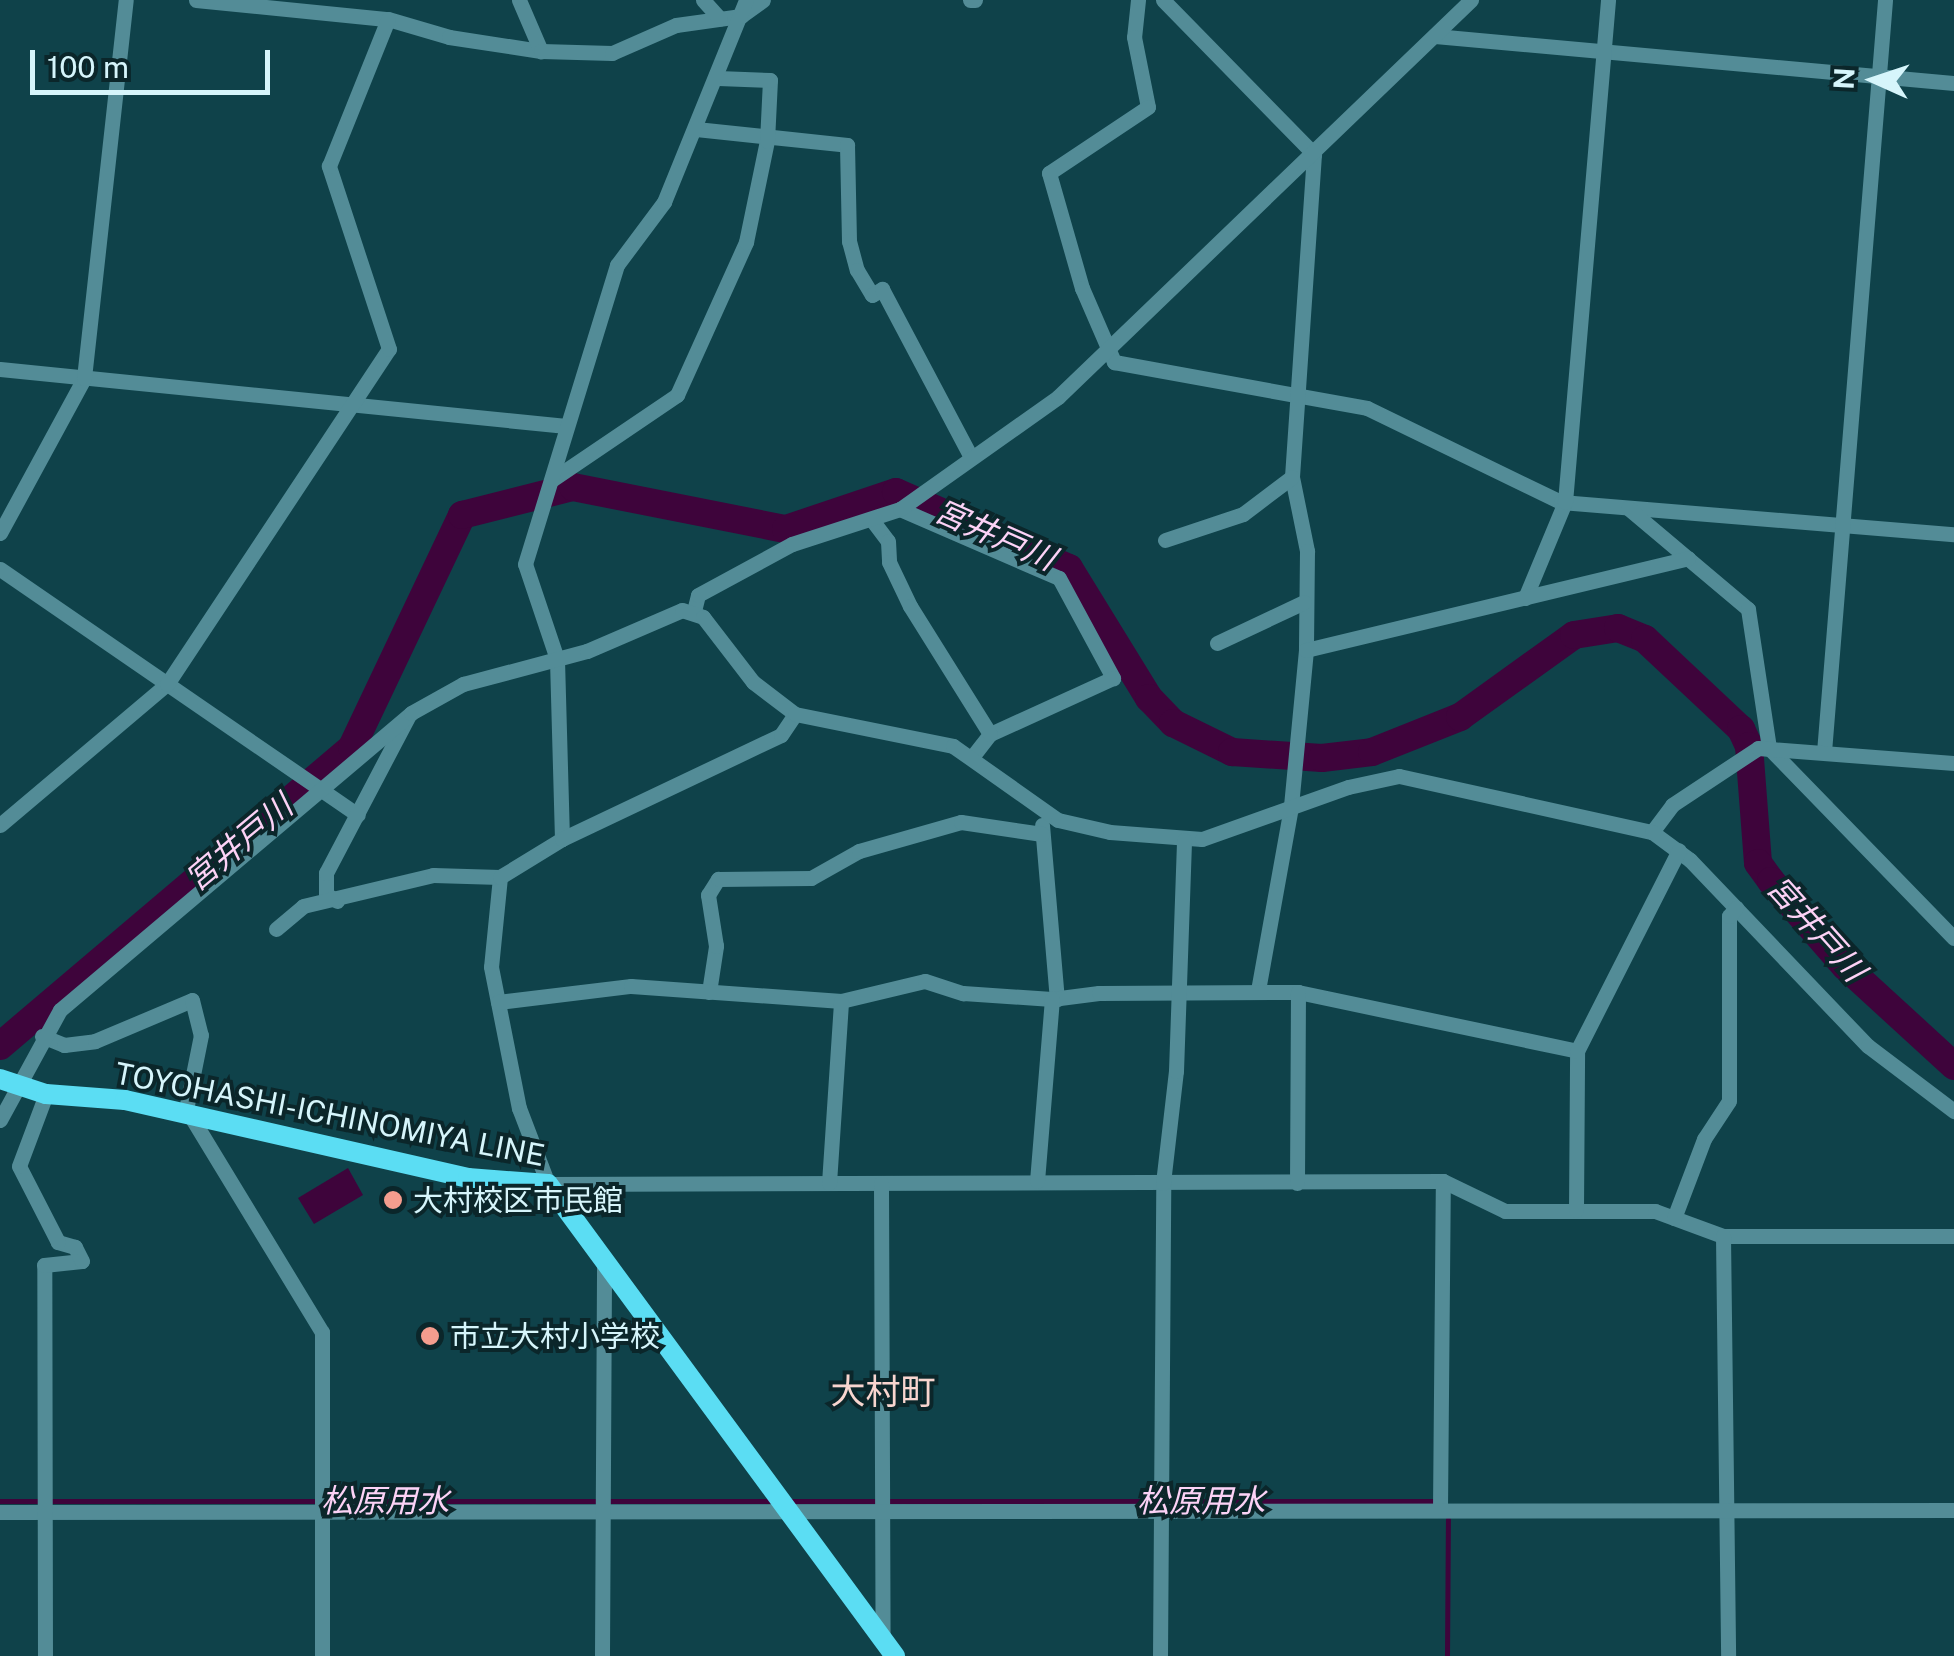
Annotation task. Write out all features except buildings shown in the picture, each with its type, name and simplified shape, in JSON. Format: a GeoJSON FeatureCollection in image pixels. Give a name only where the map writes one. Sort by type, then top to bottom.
{"type":"FeatureCollection","features":[{"type":"Feature","properties":{"kind":"main road","name":"TOYOHASHI-ICHINOMIYA LINE"},"geometry":{"type":"LineString","coordinates":[[10,1083],[46,1094],[125,1100],[468,1178],[548,1184],[887,1651]]}},
{"type":"Feature","properties":{"kind":"street"},"geometry":{"type":"LineString","coordinates":[[0,533],[84,378],[126,0]]}},
{"type":"Feature","properties":{"kind":"street"},"geometry":{"type":"LineString","coordinates":[[196,0],[258,3],[388,19],[450,37],[541,51],[612,53],[676,25],[720,18],[763,0]]}},
{"type":"Feature","properties":{"kind":"street"},"geometry":{"type":"LineString","coordinates":[[520,0],[541,51]]}},
{"type":"Feature","properties":{"kind":"street"},"geometry":{"type":"LineString","coordinates":[[703,0],[720,18]]}},
{"type":"Feature","properties":{"kind":"street"},"geometry":{"type":"LineString","coordinates":[[1138,0],[1134,37],[1148,108],[1050,173],[1082,288],[1114,362],[1367,408],[1565,502],[1954,534]]}},
{"type":"Feature","properties":{"kind":"street"},"geometry":{"type":"LineString","coordinates":[[1160,0],[1314,154],[1294,392],[1292,476],[1308,551],[1306,650],[1290,807],[1258,991]]}},
{"type":"Feature","properties":{"kind":"street"},"geometry":{"type":"LineString","coordinates":[[694,611],[698,595],[792,544],[901,508],[1110,353],[1471,0]]}},
{"type":"Feature","properties":{"kind":"street"},"geometry":{"type":"LineString","coordinates":[[1525,598],[1565,502],[1608,0]]}},
{"type":"Feature","properties":{"kind":"street"},"geometry":{"type":"LineString","coordinates":[[1824,752],[1885,0]]}},
{"type":"Feature","properties":{"kind":"street"},"geometry":{"type":"LineString","coordinates":[[562,838],[558,659],[524,564],[617,265],[664,202],[718,78],[743,8]]}},
{"type":"Feature","properties":{"kind":"street"},"geometry":{"type":"LineString","coordinates":[[0,826],[166,684],[358,405],[389,349],[329,166],[388,19]]}},
{"type":"Feature","properties":{"kind":"street"},"geometry":{"type":"LineString","coordinates":[[1435,36],[1604,56],[1954,83]]}},
{"type":"Feature","properties":{"kind":"street"},"geometry":{"type":"LineString","coordinates":[[551,482],[678,395],[746,242],[766,141],[770,80],[718,78]]}},
{"type":"Feature","properties":{"kind":"street"},"geometry":{"type":"LineString","coordinates":[[696,129],[766,141],[847,145],[849,241],[857,270],[872,294],[882,290],[970,455]]}},
{"type":"Feature","properties":{"kind":"street"},"geometry":{"type":"LineString","coordinates":[[0,369],[566,426]]}},
{"type":"Feature","properties":{"kind":"street"},"geometry":{"type":"LineString","coordinates":[[1165,540],[1243,514],[1292,476]]}},
{"type":"Feature","properties":{"kind":"street"},"geometry":{"type":"LineString","coordinates":[[901,508],[1058,578],[1113,678],[990,734],[972,756]]}},
{"type":"Feature","properties":{"kind":"street"},"geometry":{"type":"LineString","coordinates":[[1628,508],[1753,617],[1764,748],[1954,938]]}},
{"type":"Feature","properties":{"kind":"street"},"geometry":{"type":"LineString","coordinates":[[872,520],[888,541],[889,562],[910,606],[990,734]]}},
{"type":"Feature","properties":{"kind":"street"},"geometry":{"type":"LineString","coordinates":[[1306,650],[1688,558]]}},
{"type":"Feature","properties":{"kind":"street"},"geometry":{"type":"LineString","coordinates":[[0,568],[358,815]]}},
{"type":"Feature","properties":{"kind":"street"},"geometry":{"type":"LineString","coordinates":[[1217,643],[1304,602]]}},
{"type":"Feature","properties":{"kind":"street"},"geometry":{"type":"LineString","coordinates":[[0,1120],[10,1083],[77,993],[312,784],[411,713],[463,684],[610,643],[671,613],[694,611]]}},
{"type":"Feature","properties":{"kind":"street"},"geometry":{"type":"LineString","coordinates":[[694,611],[752,682],[795,714],[842,728],[923,736],[972,756],[1043,812],[1139,838],[1184,840],[1376,778],[1425,778],[1520,807],[1652,832],[1679,850],[1868,1046],[1954,1111]]}},
{"type":"Feature","properties":{"kind":"street"},"geometry":{"type":"LineString","coordinates":[[337,901],[323,883],[411,713]]}},
{"type":"Feature","properties":{"kind":"street"},"geometry":{"type":"LineString","coordinates":[[276,929],[304,906],[434,875],[500,877],[562,838],[781,735],[795,714]]}},
{"type":"Feature","properties":{"kind":"street"},"geometry":{"type":"LineString","coordinates":[[1652,832],[1672,805],[1764,748],[1954,762]]}},
{"type":"Feature","properties":{"kind":"street"},"geometry":{"type":"LineString","coordinates":[[1037,1182],[1054,999],[1043,812]]}},
{"type":"Feature","properties":{"kind":"street"},"geometry":{"type":"LineString","coordinates":[[709,992],[716,946],[708,896],[718,879],[811,878],[859,850],[962,822],[1042,834]]}},
{"type":"Feature","properties":{"kind":"street"},"geometry":{"type":"LineString","coordinates":[[1160,1656],[1163,1184],[1184,840]]}},
{"type":"Feature","properties":{"kind":"street"},"geometry":{"type":"LineString","coordinates":[[1576,1210],[1577,1050],[1679,850]]}},
{"type":"Feature","properties":{"kind":"street"},"geometry":{"type":"LineString","coordinates":[[500,877],[491,940],[498,1002],[518,1108],[548,1184],[1442,1181],[1505,1212],[1655,1211],[1723,1236],[1954,1236]]}},
{"type":"Feature","properties":{"kind":"street"},"geometry":{"type":"LineString","coordinates":[[1674,1218],[1704,1139],[1729,1102],[1729,916],[1736,908]]}},
{"type":"Feature","properties":{"kind":"street"},"geometry":{"type":"LineString","coordinates":[[498,1002],[631,986],[840,1001],[926,981],[963,992],[1054,999],[1177,992],[1298,992],[1577,1050]]}},
{"type":"Feature","properties":{"kind":"street"},"geometry":{"type":"LineString","coordinates":[[1297,1184],[1298,992]]}},
{"type":"Feature","properties":{"kind":"street"},"geometry":{"type":"LineString","coordinates":[[42,1036],[64,1045],[95,1041],[192,1000],[200,1035],[187,1114],[322,1332],[322,1656]]}},
{"type":"Feature","properties":{"kind":"street"},"geometry":{"type":"LineString","coordinates":[[830,1182],[840,1001]]}},
{"type":"Feature","properties":{"kind":"street"},"geometry":{"type":"LineString","coordinates":[[45,1656],[44,1264],[82,1261],[75,1246],[58,1242],[19,1166],[46,1094]]}},
{"type":"Feature","properties":{"kind":"street"},"geometry":{"type":"LineString","coordinates":[[1440,1509],[1442,1181]]}},
{"type":"Feature","properties":{"kind":"street"},"geometry":{"type":"LineString","coordinates":[[881,1183],[878,1503],[887,1651]]}},
{"type":"Feature","properties":{"kind":"street"},"geometry":{"type":"LineString","coordinates":[[1723,1236],[1728,1656]]}},
{"type":"Feature","properties":{"kind":"street"},"geometry":{"type":"LineString","coordinates":[[602,1656],[604,1257]]}},
{"type":"Feature","properties":{"kind":"street"},"geometry":{"type":"LineString","coordinates":[[0,1512],[44,1504],[600,1504],[784,1510],[878,1503],[1954,1510]]}},
{"type":"Feature","properties":{"kind":"shaded area"},"geometry":{"type":"Polygon","coordinates":[[[348,1168],[363,1195],[314,1224],[298,1198],[348,1168]]]}},
{"type":"Feature","properties":{"kind":"waterway","name":"宮井戸川"},"geometry":{"type":"LineString","coordinates":[[0,1046],[352,747],[462,515],[573,487],[786,529],[896,492],[1069,568],[1149,698],[1173,723],[1232,752],[1322,758],[1372,752],[1460,717],[1574,635],[1618,628],[1645,639],[1741,729],[1749,746],[1758,863],[1771,881],[1845,966],[1954,1066]]}},
{"type":"Feature","properties":{"kind":"waterway","name":"松原用水"},"geometry":{"type":"LineString","coordinates":[[0,1501],[770,1501]]}},
{"type":"Feature","properties":{"kind":"waterway","name":"松原用水"},"geometry":{"type":"LineString","coordinates":[[789,1501],[1434,1501]]}},
{"type":"Feature","properties":{"kind":"waterway"},"geometry":{"type":"LineString","coordinates":[[1447,1656],[1448,1519]]}},
{"type":"Feature","properties":{"kind":"place","name":"大村校区市民館"},"geometry":{"type":"Point","coordinates":[393,1200]}},
{"type":"Feature","properties":{"kind":"place","name":"市立大村小学校"},"geometry":{"type":"Point","coordinates":[430,1336]}},
{"type":"Feature","properties":{"kind":"district","name":"大村町"},"geometry":{"type":"Point","coordinates":[883,1392]}}]}
